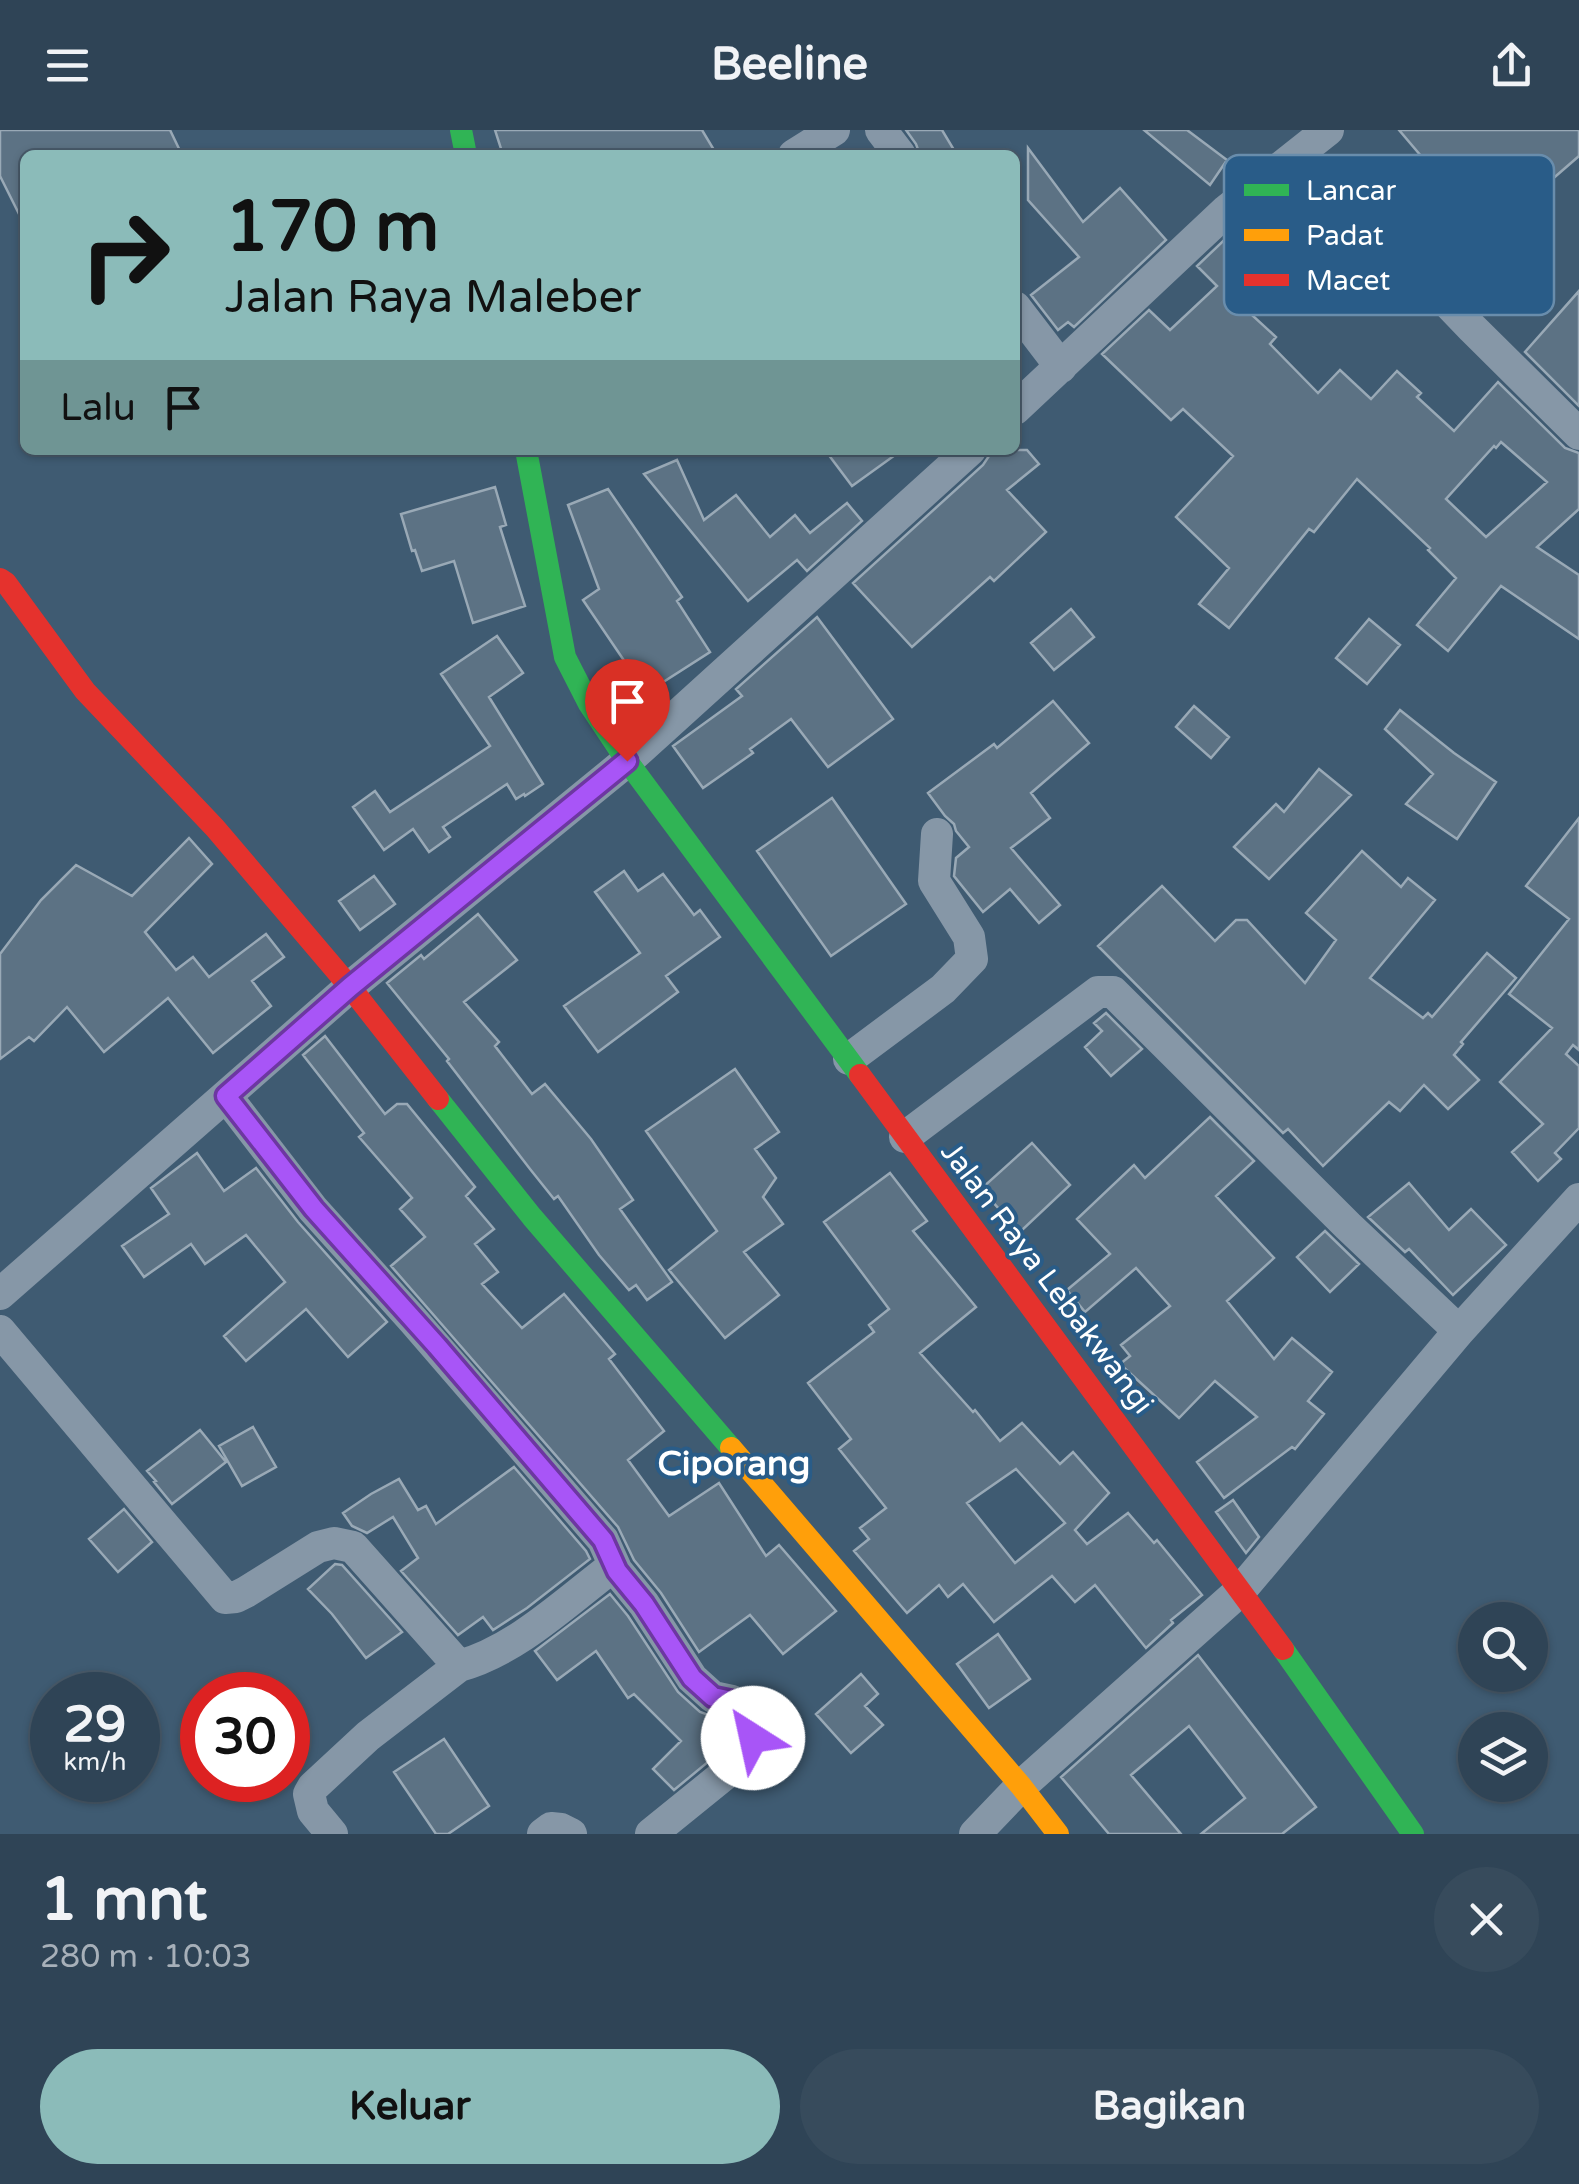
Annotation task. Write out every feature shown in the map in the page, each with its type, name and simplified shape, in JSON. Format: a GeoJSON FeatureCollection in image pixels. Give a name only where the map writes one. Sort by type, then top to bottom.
{"type":"FeatureCollection","features":[{"type":"Feature","properties":{"kind":"main road","name":"Jalan Raya Lebakwangi"},"geometry":{"type":"LineString","coordinates":[[527,455],[565,657],[590,704],[627,761],[1241,1590],[1413,1834]]}},
{"type":"Feature","properties":{"kind":"main road"},"geometry":{"type":"LineString","coordinates":[[0,580],[85,691],[215,828],[350,987],[532,1217],[1058,1834]]}},
{"type":"Feature","properties":{"kind":"street"},"geometry":{"type":"LineString","coordinates":[[802,150],[834,130]]}},
{"type":"Feature","properties":{"kind":"street"},"geometry":{"type":"LineString","coordinates":[[1298,155],[1328,130]]}},
{"type":"Feature","properties":{"kind":"street"},"geometry":{"type":"LineString","coordinates":[[1020,404],[1224,213]]}},
{"type":"Feature","properties":{"kind":"street"},"geometry":{"type":"LineString","coordinates":[[1020,314],[1060,367]]}},
{"type":"Feature","properties":{"kind":"street"},"geometry":{"type":"LineString","coordinates":[[1459,315],[1579,434]]}},
{"type":"Feature","properties":{"kind":"street"},"geometry":{"type":"LineString","coordinates":[[0,1294],[350,987],[627,761],[964,455]]}},
{"type":"Feature","properties":{"kind":"street"},"geometry":{"type":"LineString","coordinates":[[849,1059],[944,989],[972,959],[969,937],[934,881],[937,834]]}},
{"type":"Feature","properties":{"kind":"street"},"geometry":{"type":"LineString","coordinates":[[905,1136],[1098,992],[1113,992],[1459,1332]]}},
{"type":"Feature","properties":{"kind":"street"},"geometry":{"type":"LineString","coordinates":[[226,1096],[314,1209],[603,1540],[617,1571],[644,1604],[692,1678],[713,1697],[732,1701],[746,1713],[752,1724],[751,1753],[651,1834]]}},
{"type":"Feature","properties":{"kind":"street"},"geometry":{"type":"LineString","coordinates":[[974,1834],[1020,1786],[1241,1590],[1459,1332],[1579,1199]]}},
{"type":"Feature","properties":{"kind":"street"},"geometry":{"type":"LineString","coordinates":[[0,1331],[224,1598],[246,1592],[318,1548],[334,1542],[353,1547],[458,1666]]}},
{"type":"Feature","properties":{"kind":"street"},"geometry":{"type":"LineString","coordinates":[[332,1834],[314,1811],[309,1794],[312,1787],[368,1736],[458,1666],[505,1648],[611,1568],[617,1571]]}},
{"type":"Feature","properties":{"kind":"street"},"geometry":{"type":"LineString","coordinates":[[543,1834],[552,1828],[571,1834]]}},
{"type":"Feature","properties":{"kind":"building"},"geometry":{"type":"Polygon","coordinates":[[[0,130],[170,130],[180,150],[20,150],[20,216],[0,176],[0,130]]]}},
{"type":"Feature","properties":{"kind":"building"},"geometry":{"type":"Polygon","coordinates":[[[495,130],[702,130],[714,150],[501,150],[495,130]]]}},
{"type":"Feature","properties":{"kind":"building"},"geometry":{"type":"Polygon","coordinates":[[[906,130],[942,130],[954,150],[918,150],[906,130]]]}},
{"type":"Feature","properties":{"kind":"building"},"geometry":{"type":"Polygon","coordinates":[[[1144,130],[1187,130],[1224,158],[1224,164],[1210,185],[1144,130]]]}},
{"type":"Feature","properties":{"kind":"building"},"geometry":{"type":"Polygon","coordinates":[[[1399,130],[1579,130],[1579,156],[1554,178],[1554,155],[1420,155],[1399,130]]]}},
{"type":"Feature","properties":{"kind":"building"},"geometry":{"type":"Polygon","coordinates":[[[1028,148],[1083,222],[1120,188],[1166,240],[1074,327],[1068,322],[1058,330],[1031,295],[1079,257],[1028,200],[1028,148]]]}},
{"type":"Feature","properties":{"kind":"building"},"geometry":{"type":"Polygon","coordinates":[[[1224,240],[1224,315],[1254,315],[1276,337],[1270,344],[1318,393],[1340,370],[1371,399],[1397,371],[1421,393],[1417,397],[1454,431],[1498,382],[1565,448],[1579,453],[1579,509],[1537,547],[1579,575],[1579,639],[1501,586],[1448,651],[1417,625],[1456,578],[1357,479],[1314,532],[1309,529],[1229,628],[1199,604],[1229,568],[1176,517],[1233,456],[1183,409],[1171,420],[1102,354],[1149,310],[1170,330],[1217,286],[1197,266],[1224,240]],[[1501,442],[1446,499],[1486,537],[1547,482],[1501,442]]]}},
{"type":"Feature","properties":{"kind":"building"},"geometry":{"type":"Polygon","coordinates":[[[1579,291],[1579,406],[1525,352],[1579,291]]]}},
{"type":"Feature","properties":{"kind":"building"},"geometry":{"type":"Polygon","coordinates":[[[1020,450],[1027,450],[1039,464],[1007,490],[1046,532],[994,581],[990,577],[912,647],[853,583],[990,455],[1020,455],[1020,450]]]}},
{"type":"Feature","properties":{"kind":"building"},"geometry":{"type":"Polygon","coordinates":[[[829,455],[895,455],[852,486],[829,455]]]}},
{"type":"Feature","properties":{"kind":"building"},"geometry":{"type":"Polygon","coordinates":[[[677,460],[704,520],[736,495],[770,537],[795,515],[810,533],[847,503],[862,521],[807,571],[797,560],[748,601],[644,474],[677,460]]]}},
{"type":"Feature","properties":{"kind":"building"},"geometry":{"type":"Polygon","coordinates":[[[495,487],[506,525],[500,527],[525,606],[473,623],[454,561],[422,571],[401,514],[495,487]]]}},
{"type":"Feature","properties":{"kind":"building"},"geometry":{"type":"Polygon","coordinates":[[[608,489],[682,597],[677,601],[710,652],[646,693],[583,600],[599,589],[568,505],[608,489]]]}},
{"type":"Feature","properties":{"kind":"building"},"geometry":{"type":"Polygon","coordinates":[[[1071,609],[1094,637],[1054,670],[1031,643],[1071,609]]]}},
{"type":"Feature","properties":{"kind":"building"},"geometry":{"type":"Polygon","coordinates":[[[817,617],[893,719],[828,767],[791,719],[750,749],[753,753],[703,788],[673,746],[742,696],[736,689],[817,617]]]}},
{"type":"Feature","properties":{"kind":"building"},"geometry":{"type":"Polygon","coordinates":[[[1369,619],[1400,645],[1367,684],[1336,658],[1369,619]]]}},
{"type":"Feature","properties":{"kind":"building"},"geometry":{"type":"Polygon","coordinates":[[[497,636],[523,673],[489,697],[543,784],[516,799],[507,784],[443,827],[450,837],[429,852],[413,829],[384,850],[353,807],[375,791],[390,812],[490,746],[441,674],[497,636]]]}},
{"type":"Feature","properties":{"kind":"building"},"geometry":{"type":"Polygon","coordinates":[[[1053,701],[1089,743],[1031,793],[1050,818],[1011,848],[1060,905],[1039,923],[1010,889],[983,912],[954,876],[956,858],[969,847],[928,793],[994,744],[997,748],[1053,701]]]}},
{"type":"Feature","properties":{"kind":"building"},"geometry":{"type":"Polygon","coordinates":[[[1194,706],[1229,737],[1211,758],[1176,727],[1194,706]]]}},
{"type":"Feature","properties":{"kind":"building"},"geometry":{"type":"Polygon","coordinates":[[[1400,710],[1496,782],[1457,839],[1406,804],[1433,774],[1385,729],[1400,710]]]}},
{"type":"Feature","properties":{"kind":"building"},"geometry":{"type":"Polygon","coordinates":[[[1319,769],[1351,795],[1269,879],[1234,847],[1276,804],[1284,812],[1319,769]]]}},
{"type":"Feature","properties":{"kind":"building"},"geometry":{"type":"Polygon","coordinates":[[[832,798],[906,904],[831,956],[757,851],[832,798]]]}},
{"type":"Feature","properties":{"kind":"building"},"geometry":{"type":"Polygon","coordinates":[[[1579,818],[1579,1050],[1573,1045],[1566,1054],[1579,1066],[1579,1128],[1555,1153],[1561,1159],[1538,1181],[1512,1152],[1543,1124],[1500,1082],[1552,1028],[1509,994],[1569,919],[1526,886],[1579,818]]]}},
{"type":"Feature","properties":{"kind":"building"},"geometry":{"type":"Polygon","coordinates":[[[189,838],[212,864],[145,932],[176,970],[193,957],[209,977],[266,934],[284,957],[252,981],[271,1006],[213,1053],[168,998],[104,1052],[67,1007],[34,1041],[29,1037],[0,1059],[0,954],[41,900],[76,865],[132,896],[189,838]]]}},
{"type":"Feature","properties":{"kind":"building"},"geometry":{"type":"Polygon","coordinates":[[[1362,851],[1401,887],[1408,878],[1435,900],[1370,978],[1423,1018],[1428,1013],[1432,1017],[1487,953],[1516,978],[1454,1055],[1479,1080],[1448,1109],[1424,1085],[1400,1111],[1389,1102],[1323,1166],[1288,1129],[1283,1133],[1098,946],[1162,886],[1215,941],[1236,920],[1247,920],[1305,983],[1336,940],[1306,913],[1362,851]]]}},
{"type":"Feature","properties":{"kind":"building"},"geometry":{"type":"Polygon","coordinates":[[[624,871],[638,891],[663,874],[694,915],[700,910],[720,937],[666,976],[678,992],[598,1052],[564,1006],[640,953],[595,892],[624,871]]]}},
{"type":"Feature","properties":{"kind":"building"},"geometry":{"type":"Polygon","coordinates":[[[374,876],[395,904],[360,930],[339,901],[374,876]]]}},
{"type":"Feature","properties":{"kind":"building"},"geometry":{"type":"Polygon","coordinates":[[[478,914],[517,960],[464,1002],[499,1042],[495,1046],[532,1094],[545,1084],[591,1139],[633,1200],[620,1209],[672,1282],[647,1300],[636,1285],[629,1290],[599,1255],[558,1196],[554,1199],[387,983],[421,955],[424,959],[478,914]]]}},
{"type":"Feature","properties":{"kind":"building"},"geometry":{"type":"Polygon","coordinates":[[[1106,1013],[1142,1049],[1111,1076],[1085,1047],[1102,1031],[1094,1023],[1106,1013]]]}},
{"type":"Feature","properties":{"kind":"building"},"geometry":{"type":"Polygon","coordinates":[[[325,1036],[385,1114],[397,1104],[407,1104],[475,1187],[466,1196],[494,1229],[475,1244],[498,1272],[482,1284],[522,1328],[564,1294],[615,1354],[609,1359],[664,1431],[628,1460],[669,1516],[719,1483],[766,1556],[779,1545],[836,1611],[783,1654],[750,1615],[699,1652],[661,1593],[634,1560],[618,1527],[391,1266],[425,1237],[400,1209],[412,1198],[359,1137],[364,1133],[303,1055],[325,1036]]]}},
{"type":"Feature","properties":{"kind":"building"},"geometry":{"type":"Polygon","coordinates":[[[735,1069],[779,1132],[755,1149],[776,1178],[763,1197],[783,1224],[744,1252],[779,1295],[725,1338],[669,1270],[717,1231],[646,1131],[735,1069]]]}},
{"type":"Feature","properties":{"kind":"building"},"geometry":{"type":"Polygon","coordinates":[[[1210,1117],[1254,1161],[1216,1196],[1274,1258],[1227,1301],[1274,1359],[1292,1338],[1332,1372],[1308,1401],[1324,1414],[1295,1449],[1292,1447],[1224,1498],[1197,1462],[1257,1417],[1215,1381],[1179,1418],[1120,1364],[1130,1356],[1121,1345],[1170,1306],[1136,1268],[1085,1312],[1067,1290],[1110,1254],[1077,1219],[1134,1165],[1145,1178],[1210,1117]]]}},
{"type":"Feature","properties":{"kind":"building"},"geometry":{"type":"Polygon","coordinates":[[[1032,1143],[1070,1185],[1020,1232],[981,1189],[1032,1143]]]}},
{"type":"Feature","properties":{"kind":"building"},"geometry":{"type":"Polygon","coordinates":[[[197,1153],[224,1191],[256,1168],[387,1322],[348,1357],[306,1309],[246,1361],[224,1336],[285,1282],[246,1235],[205,1264],[191,1244],[144,1277],[122,1246],[169,1214],[151,1188],[197,1153]]]}},
{"type":"Feature","properties":{"kind":"building"},"geometry":{"type":"Polygon","coordinates":[[[890,1173],[927,1221],[913,1231],[976,1307],[920,1353],[1000,1441],[1022,1423],[1060,1464],[1073,1452],[1109,1493],[1075,1530],[1087,1544],[1128,1513],[1154,1543],[1157,1540],[1202,1595],[1171,1620],[1173,1623],[1146,1648],[1095,1585],[1075,1602],[1052,1576],[994,1622],[963,1584],[948,1597],[939,1585],[907,1613],[854,1551],[869,1539],[860,1528],[886,1508],[839,1449],[851,1439],[808,1383],[874,1332],[869,1325],[889,1309],[824,1222],[890,1173]],[[1016,1469],[967,1503],[1015,1563],[1065,1523],[1016,1469]]]}},
{"type":"Feature","properties":{"kind":"building"},"geometry":{"type":"Polygon","coordinates":[[[1409,1183],[1449,1230],[1471,1209],[1506,1245],[1453,1295],[1409,1249],[1405,1252],[1368,1217],[1409,1183]]]}},
{"type":"Feature","properties":{"kind":"building"},"geometry":{"type":"Polygon","coordinates":[[[1325,1231],[1359,1264],[1330,1292],[1297,1257],[1325,1231]]]}},
{"type":"Feature","properties":{"kind":"building"},"geometry":{"type":"Polygon","coordinates":[[[253,1427],[276,1467],[242,1486],[219,1446],[253,1427]]]}},
{"type":"Feature","properties":{"kind":"building"},"geometry":{"type":"Polygon","coordinates":[[[200,1430],[226,1462],[172,1504],[147,1471],[200,1430]]]}},
{"type":"Feature","properties":{"kind":"building"},"geometry":{"type":"Polygon","coordinates":[[[514,1467],[590,1559],[493,1630],[483,1617],[458,1635],[401,1571],[418,1558],[393,1517],[367,1533],[352,1526],[343,1513],[399,1479],[418,1510],[426,1506],[436,1524],[514,1467]]]}},
{"type":"Feature","properties":{"kind":"building"},"geometry":{"type":"Polygon","coordinates":[[[1233,1500],[1259,1537],[1246,1553],[1216,1512],[1233,1500]]]}},
{"type":"Feature","properties":{"kind":"building"},"geometry":{"type":"Polygon","coordinates":[[[124,1509],[152,1542],[118,1572],[89,1539],[124,1509]]]}},
{"type":"Feature","properties":{"kind":"building"},"geometry":{"type":"Polygon","coordinates":[[[335,1564],[342,1565],[402,1632],[366,1658],[308,1589],[335,1564]]]}},
{"type":"Feature","properties":{"kind":"building"},"geometry":{"type":"Polygon","coordinates":[[[610,1594],[678,1692],[700,1712],[723,1720],[732,1728],[731,1743],[674,1790],[653,1769],[681,1741],[634,1694],[628,1698],[596,1651],[557,1680],[535,1651],[610,1594]]]}},
{"type":"Feature","properties":{"kind":"building"},"geometry":{"type":"Polygon","coordinates":[[[998,1634],[1030,1679],[989,1708],[957,1664],[998,1634]]]}},
{"type":"Feature","properties":{"kind":"building"},"geometry":{"type":"Polygon","coordinates":[[[1198,1655],[1316,1807],[1282,1834],[1201,1834],[1245,1798],[1189,1726],[1131,1775],[1181,1834],[1109,1834],[1061,1777],[1198,1655]]]}},
{"type":"Feature","properties":{"kind":"building"},"geometry":{"type":"Polygon","coordinates":[[[861,1674],[878,1694],[865,1706],[883,1725],[851,1753],[816,1714],[861,1674]]]}},
{"type":"Feature","properties":{"kind":"building"},"geometry":{"type":"Polygon","coordinates":[[[444,1739],[489,1806],[448,1834],[436,1834],[394,1772],[444,1739]]]}},
{"type":"Feature","properties":{"kind":"traffic: fast"},"geometry":{"type":"LineString","coordinates":[[461,130],[465,150]]}},
{"type":"Feature","properties":{"kind":"traffic: fast"},"geometry":{"type":"LineString","coordinates":[[527,455],[565,657],[589,704],[860,1075]]}},
{"type":"Feature","properties":{"kind":"traffic: fast"},"geometry":{"type":"LineString","coordinates":[[438,1099],[532,1217],[731,1448]]}},
{"type":"Feature","properties":{"kind":"traffic: fast"},"geometry":{"type":"LineString","coordinates":[[1283,1649],[1413,1834]]}},
{"type":"Feature","properties":{"kind":"traffic: slow"},"geometry":{"type":"LineString","coordinates":[[731,1448],[1058,1834]]}},
{"type":"Feature","properties":{"kind":"traffic: jam"},"geometry":{"type":"LineString","coordinates":[[0,579],[85,691],[215,828],[350,987],[438,1099]]}},
{"type":"Feature","properties":{"kind":"traffic: jam"},"geometry":{"type":"LineString","coordinates":[[860,1075],[1283,1649]]}},
{"type":"Feature","properties":{"kind":"district","name":"Ciporang"},"geometry":{"type":"Point","coordinates":[734,1464]}},
{"type":"Feature","properties":{"kind":"route"},"geometry":{"type":"LineString","coordinates":[[627,761],[350,987],[226,1096],[314,1209],[603,1540],[617,1571],[644,1604],[692,1678],[713,1697],[732,1701],[746,1713],[753,1738]]}}]}
